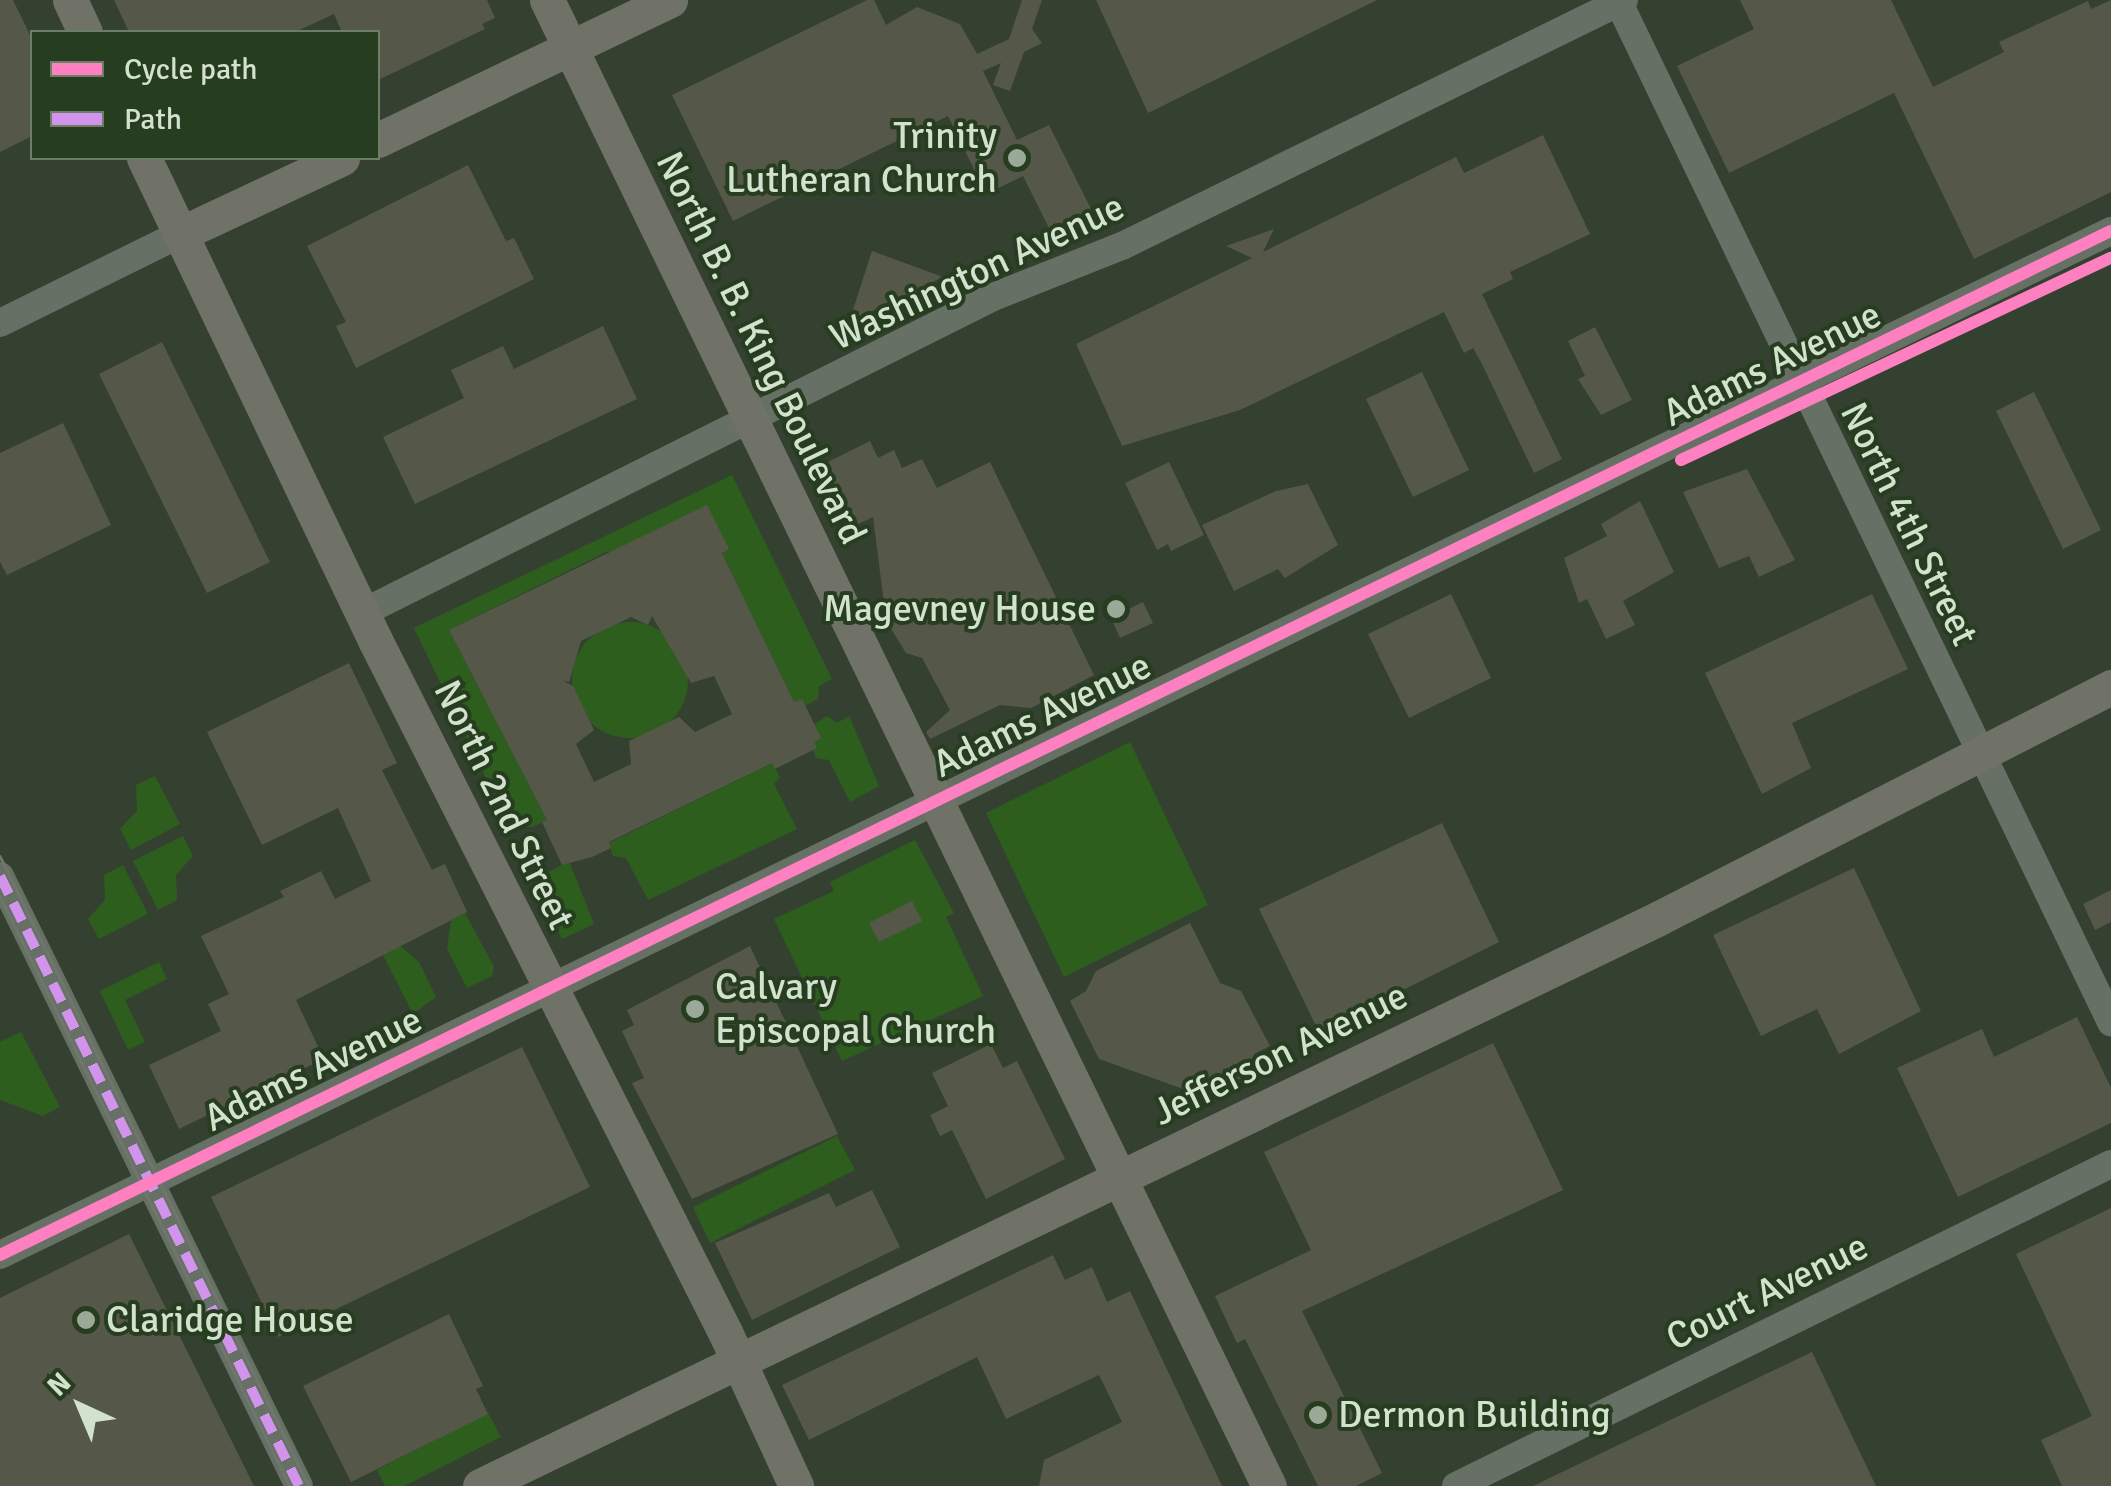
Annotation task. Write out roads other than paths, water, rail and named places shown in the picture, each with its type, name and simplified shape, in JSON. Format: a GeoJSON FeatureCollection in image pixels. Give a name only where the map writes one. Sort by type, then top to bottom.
{"type":"FeatureCollection","features":[{"type":"Feature","properties":{"kind":"main road"},"geometry":{"type":"LineString","coordinates":[[70,0],[84,30]]}},
{"type":"Feature","properties":{"kind":"main road","name":"North B. B. King Boulevard"},"geometry":{"type":"LineString","coordinates":[[547,0],[932,801],[1269,1486]]}},
{"type":"Feature","properties":{"kind":"main road"},"geometry":{"type":"LineString","coordinates":[[380,139],[670,0]]}},
{"type":"Feature","properties":{"kind":"main road","name":"North 2nd Street"},"geometry":{"type":"LineString","coordinates":[[145,160],[362,613],[547,989],[738,1360],[796,1486]]}},
{"type":"Feature","properties":{"kind":"main road"},"geometry":{"type":"LineString","coordinates":[[180,234],[338,160]]}},
{"type":"Feature","properties":{"kind":"main road","name":"Jefferson Avenue"},"geometry":{"type":"LineString","coordinates":[[480,1486],[1120,1179],[1986,753],[2111,687]]}},
{"type":"Feature","properties":{"kind":"street","name":"North 4th Street"},"geometry":{"type":"LineString","coordinates":[[1622,2],[1798,384],[1986,753],[2111,1022]]}},
{"type":"Feature","properties":{"kind":"street","name":"Washington Avenue"},"geometry":{"type":"LineString","coordinates":[[362,613],[749,423],[993,297],[1122,246],[1622,2]]}},
{"type":"Feature","properties":{"kind":"street","name":"Adams Avenue"},"geometry":{"type":"LineString","coordinates":[[0,1255],[2111,231]]}},
{"type":"Feature","properties":{"kind":"street"},"geometry":{"type":"LineString","coordinates":[[0,323],[180,234]]}},
{"type":"Feature","properties":{"kind":"street"},"geometry":{"type":"LineString","coordinates":[[0,876],[299,1486]]}},
{"type":"Feature","properties":{"kind":"street","name":"Court Avenue"},"geometry":{"type":"LineString","coordinates":[[1456,1486],[2111,1164]]}},
{"type":"Feature","properties":{"kind":"tram line"},"geometry":{"type":"LineString","coordinates":[[0,856],[309,1486]]}},
{"type":"Feature","properties":{"kind":"tram line"},"geometry":{"type":"LineString","coordinates":[[0,896],[290,1486]]}},
{"type":"Feature","properties":{"kind":"place","name":"Trinity Lutheran Church"},"geometry":{"type":"Point","coordinates":[1017,158]}},
{"type":"Feature","properties":{"kind":"place","name":"Magevney House"},"geometry":{"type":"Point","coordinates":[1116,609]}},
{"type":"Feature","properties":{"kind":"place","name":"Calvary Episcopal Church"},"geometry":{"type":"Point","coordinates":[695,1009]}},
{"type":"Feature","properties":{"kind":"place","name":"Claridge House"},"geometry":{"type":"Point","coordinates":[86,1320]}},
{"type":"Feature","properties":{"kind":"place","name":"Dermon Building"},"geometry":{"type":"Point","coordinates":[1318,1415]}}]}
